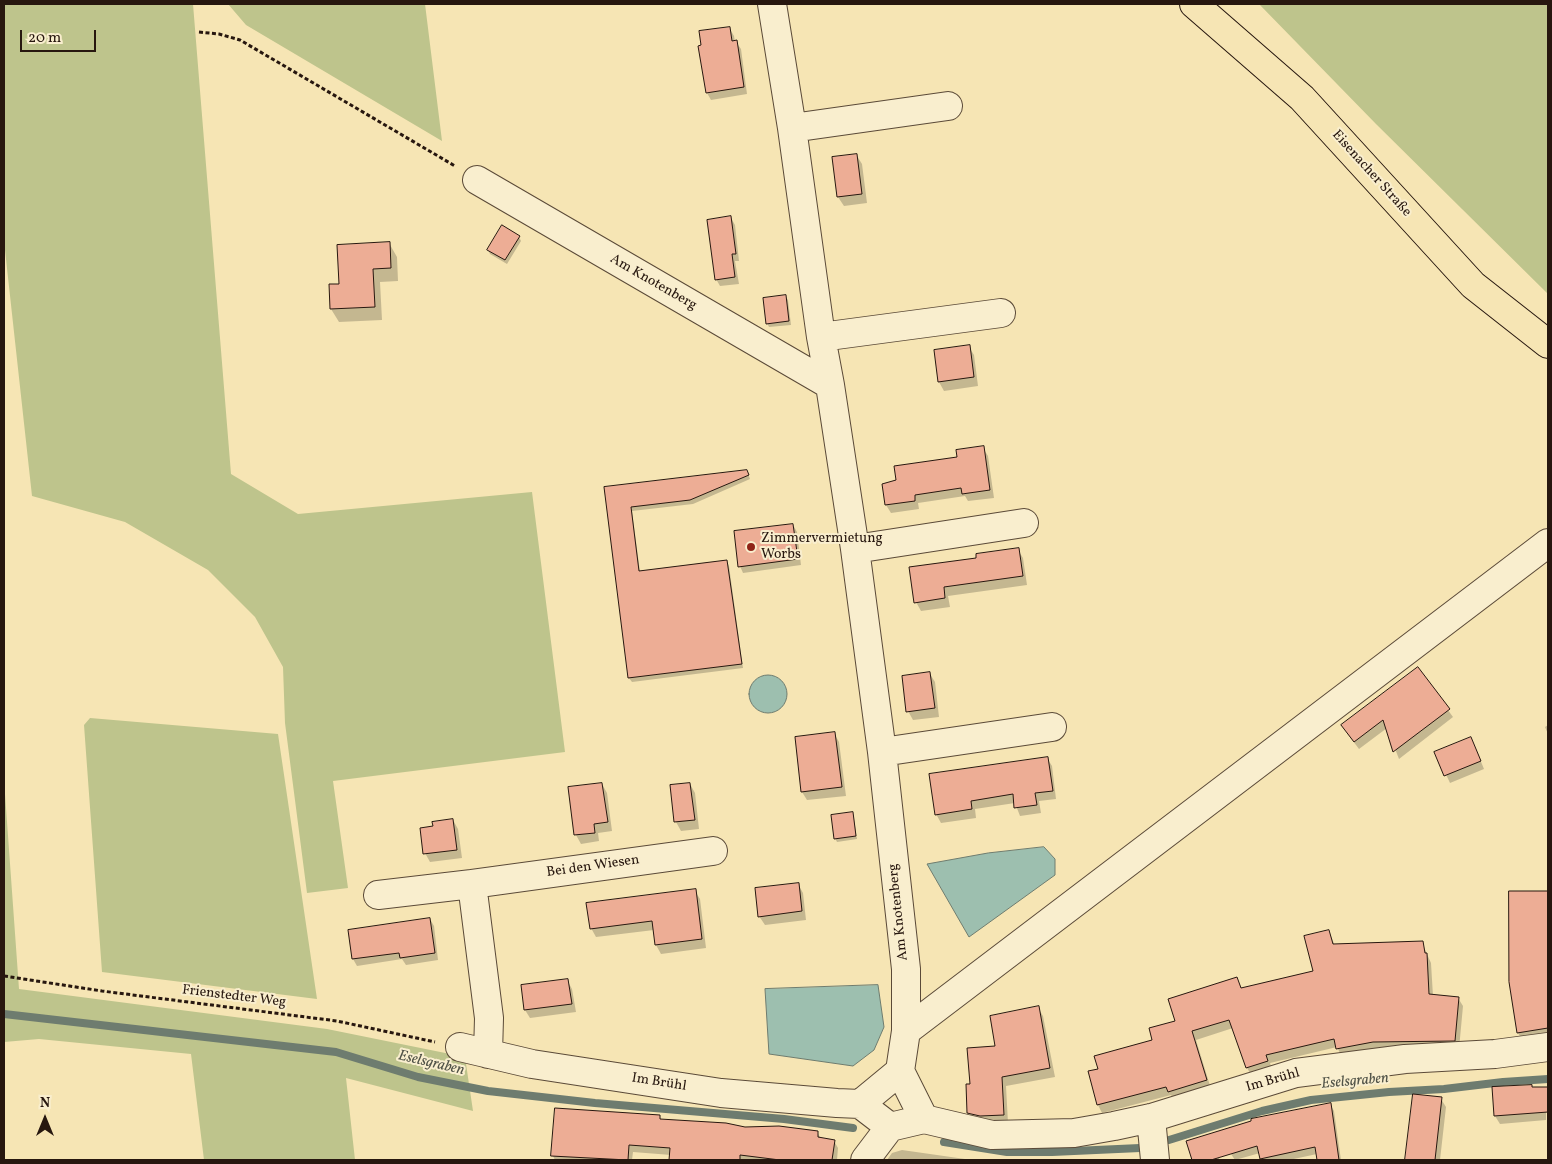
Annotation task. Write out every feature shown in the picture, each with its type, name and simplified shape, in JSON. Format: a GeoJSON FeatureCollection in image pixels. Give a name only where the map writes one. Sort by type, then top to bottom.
{"type":"FeatureCollection","features":[{"type":"Feature","properties":{"kind":"main road","name":"Eisenacher Straße"},"geometry":{"type":"LineString","coordinates":[[1194,4],[1302,98],[1473,285],[1548,344]]}},
{"type":"Feature","properties":{"kind":"street","name":"Am Knotenberg"},"geometry":{"type":"LineString","coordinates":[[772,4],[792,128],[821,337],[855,549],[882,752],[906,969],[906,1031],[900,1071]]}},
{"type":"Feature","properties":{"kind":"street"},"geometry":{"type":"LineString","coordinates":[[792,128],[948,106]]}},
{"type":"Feature","properties":{"kind":"street","name":"Am Knotenberg"},"geometry":{"type":"LineString","coordinates":[[477,180],[830,385]]}},
{"type":"Feature","properties":{"kind":"street"},"geometry":{"type":"LineString","coordinates":[[821,337],[1001,313]]}},
{"type":"Feature","properties":{"kind":"street"},"geometry":{"type":"LineString","coordinates":[[855,549],[1024,523]]}},
{"type":"Feature","properties":{"kind":"street"},"geometry":{"type":"LineString","coordinates":[[906,1031],[1548,543]]}},
{"type":"Feature","properties":{"kind":"street"},"geometry":{"type":"LineString","coordinates":[[882,752],[1052,728]]}},
{"type":"Feature","properties":{"kind":"street","name":"Bei den Wiesen"},"geometry":{"type":"LineString","coordinates":[[378,895],[713,851]]}},
{"type":"Feature","properties":{"kind":"street"},"geometry":{"type":"LineString","coordinates":[[472,884],[489,1018],[488,1054]]}},
{"type":"Feature","properties":{"kind":"street","name":"Im Brühl"},"geometry":{"type":"LineString","coordinates":[[890,1128],[924,1119],[992,1135],[1074,1132],[1151,1118],[1296,1073],[1405,1059],[1495,1054],[1548,1046]]}},
{"type":"Feature","properties":{"kind":"street","name":"Im Brühl"},"geometry":{"type":"LineString","coordinates":[[460,1047],[532,1064],[721,1093],[860,1104]]}},
{"type":"Feature","properties":{"kind":"street"},"geometry":{"type":"LineString","coordinates":[[866,1160],[890,1128],[860,1104],[900,1071],[924,1119]]}},
{"type":"Feature","properties":{"kind":"street"},"geometry":{"type":"LineString","coordinates":[[1151,1118],[1155,1160]]}},
{"type":"Feature","properties":{"kind":"path"},"geometry":{"type":"LineString","coordinates":[[199,32],[219,34],[240,40],[418,143],[477,180]]}},
{"type":"Feature","properties":{"kind":"path","name":"Frienstedter Weg"},"geometry":{"type":"LineString","coordinates":[[4,976],[102,992],[337,1021],[460,1047]]}},
{"type":"Feature","properties":{"kind":"green space"},"geometry":{"type":"Polygon","coordinates":[[[4,4],[193,4],[231,474],[298,514],[532,492],[565,752],[333,781],[348,888],[307,893],[285,723],[283,667],[255,617],[208,570],[125,522],[32,496],[4,241],[4,4]]]}},
{"type":"Feature","properties":{"kind":"green space"},"geometry":{"type":"Polygon","coordinates":[[[228,4],[425,4],[442,141],[246,25],[228,4]]]}},
{"type":"Feature","properties":{"kind":"green space"},"geometry":{"type":"Polygon","coordinates":[[[1259,4],[1548,4],[1548,294],[1376,124],[1259,4]]]}},
{"type":"Feature","properties":{"kind":"green space"},"geometry":{"type":"Polygon","coordinates":[[[90,718],[278,734],[317,999],[102,972],[84,725],[90,718]]]}},
{"type":"Feature","properties":{"kind":"green space"},"geometry":{"type":"Polygon","coordinates":[[[4,780],[19,989],[327,1029],[465,1057],[473,1111],[346,1078],[355,1160],[204,1160],[191,1054],[39,1039],[4,1042],[4,780]]]}},
{"type":"Feature","properties":{"kind":"shaded area"},"geometry":{"type":"Polygon","coordinates":[[[768,675],[781,681],[787,694],[781,707],[768,713],[755,707],[749,694],[755,681],[768,675]]]}},
{"type":"Feature","properties":{"kind":"shaded area"},"geometry":{"type":"Polygon","coordinates":[[[1044,847],[1055,859],[1055,875],[969,937],[927,864],[988,853],[1044,847]]]}},
{"type":"Feature","properties":{"kind":"shaded area"},"geometry":{"type":"Polygon","coordinates":[[[878,985],[884,1027],[874,1050],[853,1066],[769,1054],[765,989],[878,985]]]}},
{"type":"Feature","properties":{"kind":"building"},"geometry":{"type":"Polygon","coordinates":[[[730,27],[732,41],[737,40],[744,87],[706,93],[698,46],[701,45],[699,31],[730,27]]]}},
{"type":"Feature","properties":{"kind":"building"},"geometry":{"type":"Polygon","coordinates":[[[857,154],[862,194],[837,197],[832,157],[857,154]]]}},
{"type":"Feature","properties":{"kind":"building"},"geometry":{"type":"Polygon","coordinates":[[[731,216],[736,254],[732,254],[735,277],[715,280],[707,220],[731,216]]]}},
{"type":"Feature","properties":{"kind":"building"},"geometry":{"type":"Polygon","coordinates":[[[502,225],[520,236],[505,260],[487,250],[502,225]]]}},
{"type":"Feature","properties":{"kind":"building"},"geometry":{"type":"Polygon","coordinates":[[[390,242],[391,268],[373,269],[375,307],[330,309],[329,284],[339,284],[337,245],[390,242]]]}},
{"type":"Feature","properties":{"kind":"building"},"geometry":{"type":"Polygon","coordinates":[[[786,295],[789,321],[766,324],[763,298],[786,295]]]}},
{"type":"Feature","properties":{"kind":"building"},"geometry":{"type":"Polygon","coordinates":[[[970,345],[974,377],[938,382],[934,350],[970,345]]]}},
{"type":"Feature","properties":{"kind":"building"},"geometry":{"type":"Polygon","coordinates":[[[984,446],[990,490],[962,494],[961,488],[915,495],[915,501],[885,505],[882,484],[896,480],[894,466],[957,457],[956,450],[984,446]]]}},
{"type":"Feature","properties":{"kind":"building"},"geometry":{"type":"Polygon","coordinates":[[[747,470],[749,475],[690,500],[631,507],[639,571],[727,560],[742,664],[628,678],[604,487],[747,470]]]}},
{"type":"Feature","properties":{"kind":"building"},"geometry":{"type":"Polygon","coordinates":[[[793,524],[798,559],[738,567],[734,531],[793,524]]]}},
{"type":"Feature","properties":{"kind":"building"},"geometry":{"type":"Polygon","coordinates":[[[1019,548],[1023,576],[944,587],[945,598],[914,603],[909,567],[976,558],[976,554],[1019,548]]]}},
{"type":"Feature","properties":{"kind":"building"},"geometry":{"type":"Polygon","coordinates":[[[1418,667],[1450,709],[1393,752],[1383,720],[1354,742],[1341,725],[1418,667]]]}},
{"type":"Feature","properties":{"kind":"building"},"geometry":{"type":"Polygon","coordinates":[[[930,672],[935,708],[906,712],[902,676],[930,672]]]}},
{"type":"Feature","properties":{"kind":"building"},"geometry":{"type":"Polygon","coordinates":[[[835,732],[842,787],[801,792],[795,737],[835,732]]]}},
{"type":"Feature","properties":{"kind":"building"},"geometry":{"type":"Polygon","coordinates":[[[1471,737],[1481,761],[1444,776],[1434,752],[1471,737]]]}},
{"type":"Feature","properties":{"kind":"building"},"geometry":{"type":"Polygon","coordinates":[[[1048,757],[1053,791],[1035,793],[1037,805],[1014,808],[1013,794],[971,801],[972,809],[935,815],[929,774],[1048,757]]]}},
{"type":"Feature","properties":{"kind":"building"},"geometry":{"type":"Polygon","coordinates":[[[602,783],[608,822],[594,824],[595,833],[574,835],[568,787],[602,783]]]}},
{"type":"Feature","properties":{"kind":"building"},"geometry":{"type":"Polygon","coordinates":[[[690,783],[695,820],[674,822],[670,785],[690,783]]]}},
{"type":"Feature","properties":{"kind":"building"},"geometry":{"type":"Polygon","coordinates":[[[853,812],[856,836],[834,839],[831,815],[853,812]]]}},
{"type":"Feature","properties":{"kind":"building"},"geometry":{"type":"Polygon","coordinates":[[[453,819],[457,850],[423,854],[420,828],[433,826],[432,822],[453,819]]]}},
{"type":"Feature","properties":{"kind":"building"},"geometry":{"type":"Polygon","coordinates":[[[799,883],[802,911],[758,917],[755,888],[799,883]]]}},
{"type":"Feature","properties":{"kind":"building"},"geometry":{"type":"Polygon","coordinates":[[[696,889],[702,939],[655,945],[652,921],[590,929],[586,903],[696,889]]]}},
{"type":"Feature","properties":{"kind":"building"},"geometry":{"type":"Polygon","coordinates":[[[1509,891],[1548,891],[1548,1028],[1517,1033],[1509,982],[1509,891]]]}},
{"type":"Feature","properties":{"kind":"building"},"geometry":{"type":"Polygon","coordinates":[[[430,918],[435,953],[400,958],[399,953],[352,959],[348,930],[430,918]]]}},
{"type":"Feature","properties":{"kind":"building"},"geometry":{"type":"Polygon","coordinates":[[[1329,930],[1333,944],[1423,941],[1425,953],[1427,953],[1429,994],[1459,997],[1455,1041],[1373,1042],[1336,1049],[1334,1039],[1266,1055],[1268,1061],[1246,1068],[1229,1020],[1192,1031],[1207,1080],[1168,1092],[1166,1087],[1097,1105],[1088,1071],[1098,1069],[1094,1056],[1152,1040],[1149,1028],[1175,1021],[1168,999],[1237,977],[1241,988],[1313,971],[1304,936],[1329,930]]]}},
{"type":"Feature","properties":{"kind":"building"},"geometry":{"type":"Polygon","coordinates":[[[568,979],[572,1004],[524,1010],[521,985],[568,979]]]}},
{"type":"Feature","properties":{"kind":"building"},"geometry":{"type":"Polygon","coordinates":[[[1039,1006],[1050,1068],[1002,1077],[1004,1115],[980,1116],[967,1113],[966,1084],[970,1084],[967,1048],[995,1046],[990,1016],[1039,1006]]]}},
{"type":"Feature","properties":{"kind":"building"},"geometry":{"type":"Polygon","coordinates":[[[1532,1085],[1532,1087],[1548,1087],[1548,1112],[1494,1116],[1492,1087],[1532,1085]]]}},
{"type":"Feature","properties":{"kind":"building"},"geometry":{"type":"Polygon","coordinates":[[[1413,1094],[1442,1097],[1435,1160],[1405,1160],[1413,1094]]]}},
{"type":"Feature","properties":{"kind":"building"},"geometry":{"type":"Polygon","coordinates":[[[1331,1103],[1339,1160],[1317,1160],[1315,1147],[1260,1159],[1257,1146],[1211,1160],[1192,1160],[1186,1141],[1251,1121],[1251,1119],[1331,1103]]]}},
{"type":"Feature","properties":{"kind":"building"},"geometry":{"type":"Polygon","coordinates":[[[555,1108],[660,1115],[660,1119],[726,1123],[745,1127],[779,1126],[818,1131],[818,1137],[835,1140],[832,1160],[780,1160],[740,1155],[740,1160],[669,1160],[670,1148],[629,1145],[628,1160],[551,1156],[555,1108]]]}},
{"type":"Feature","properties":{"kind":"waterway","name":"Eselsgraben"},"geometry":{"type":"LineString","coordinates":[[4,1014],[336,1052],[418,1077],[488,1091],[595,1103],[784,1119],[853,1128]]}},
{"type":"Feature","properties":{"kind":"waterway","name":"Eselsgraben"},"geometry":{"type":"LineString","coordinates":[[1169,1140],[1262,1111],[1311,1100],[1548,1079]]}},
{"type":"Feature","properties":{"kind":"waterway","name":"Eselsgraben"},"geometry":{"type":"LineString","coordinates":[[944,1142],[1007,1152],[1140,1148]]}},
{"type":"Feature","properties":{"kind":"place","name":"Zimmervermietung Worbs"},"geometry":{"type":"Point","coordinates":[751,547]}}]}
